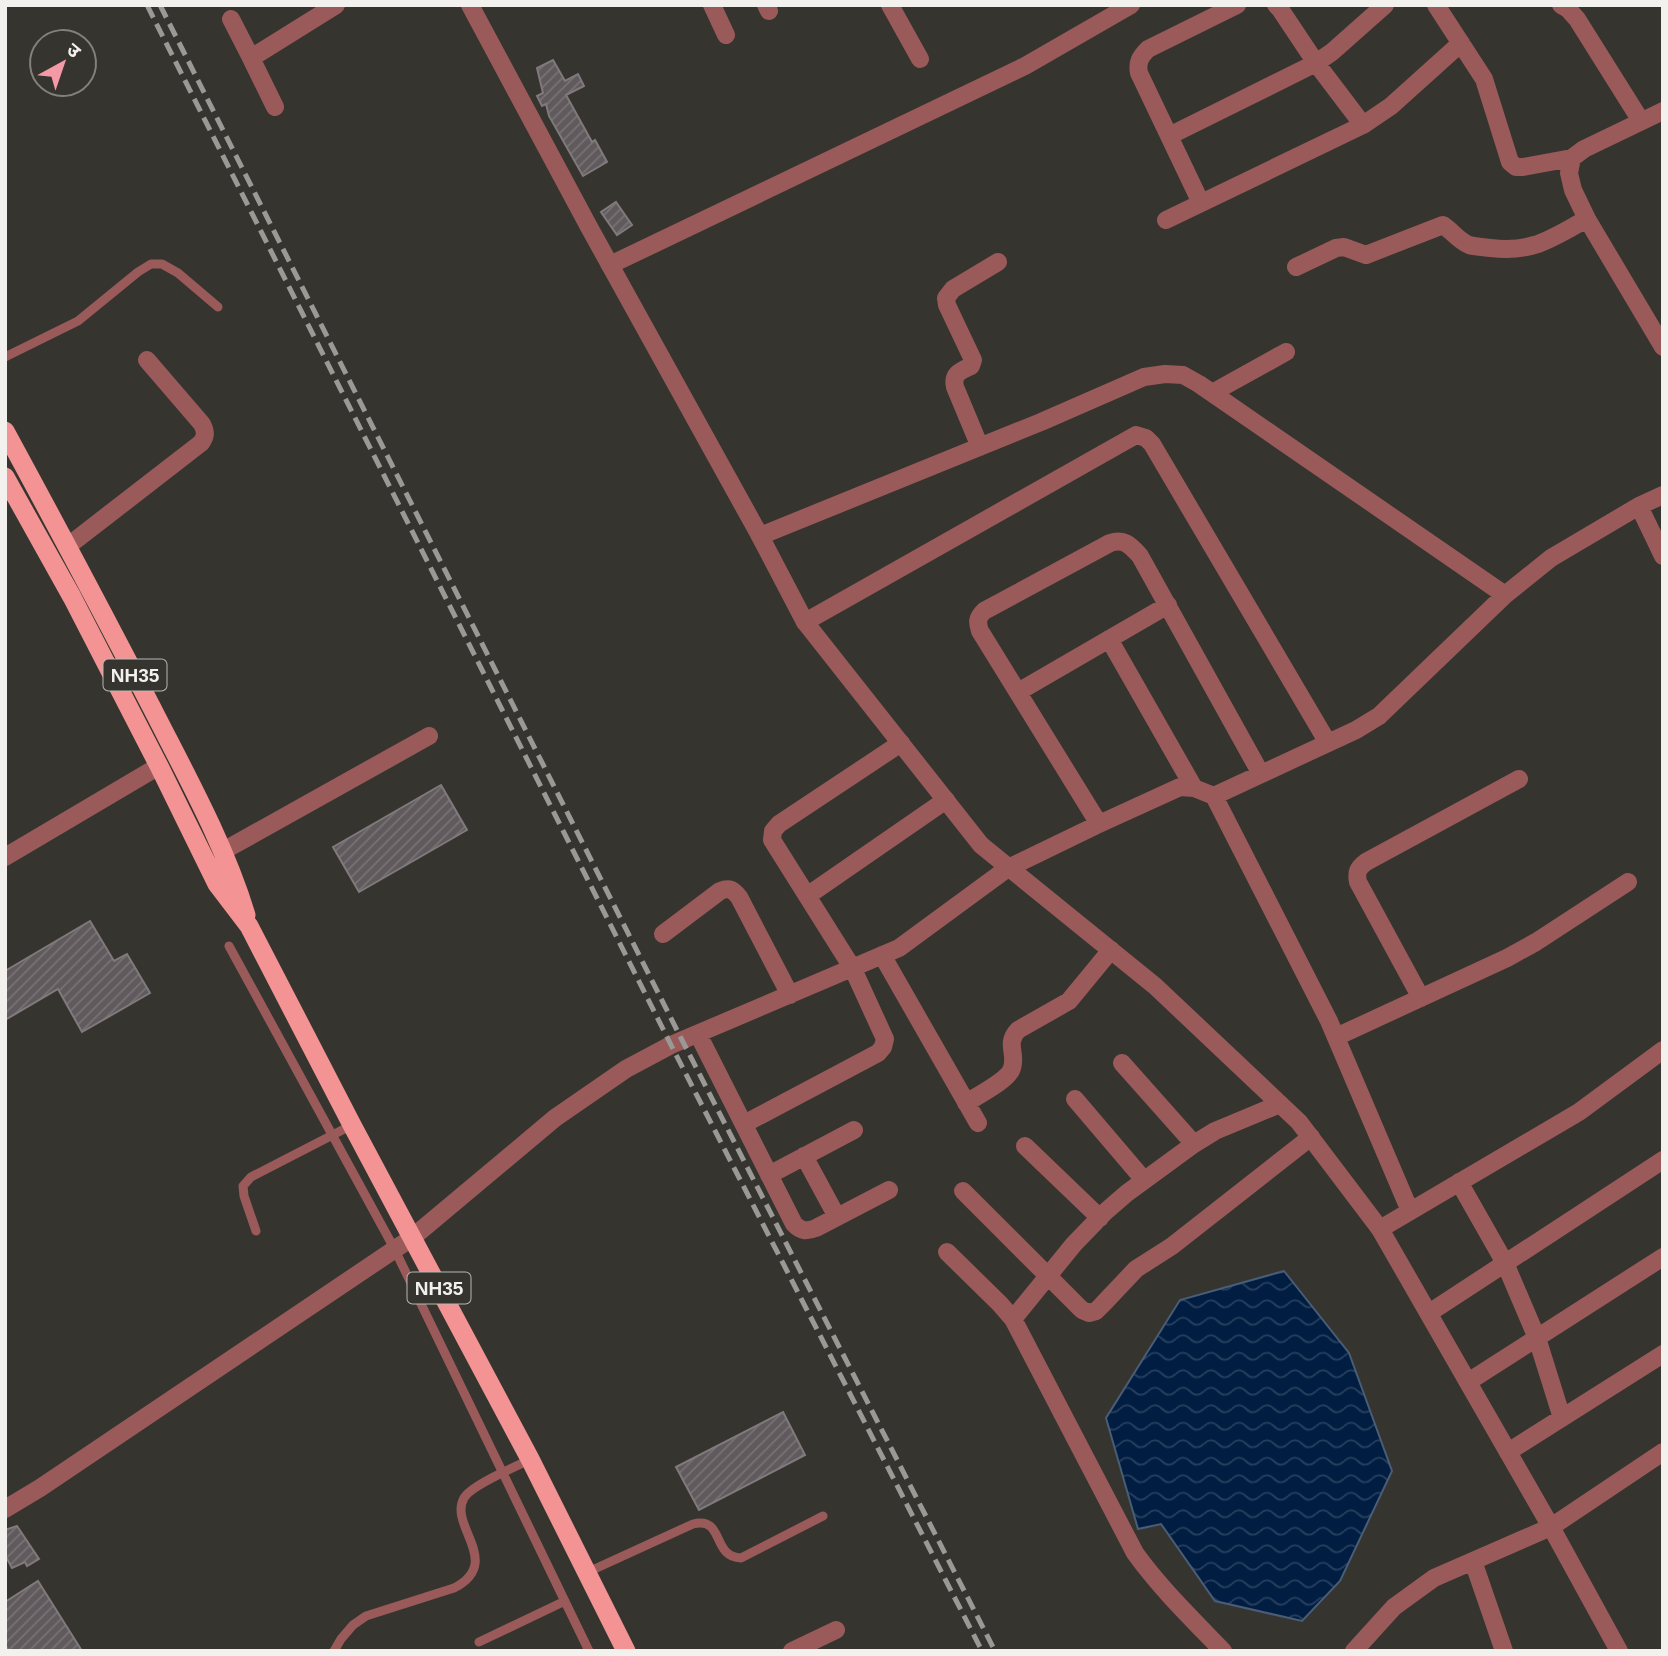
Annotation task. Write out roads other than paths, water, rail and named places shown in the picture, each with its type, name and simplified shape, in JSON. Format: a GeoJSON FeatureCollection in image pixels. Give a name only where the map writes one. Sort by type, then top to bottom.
{"type":"FeatureCollection","features":[{"type":"Feature","properties":{"kind":"highway","name":"NH35"},"geometry":{"type":"LineString","coordinates":[[5,431],[176,755],[236,882],[249,926]]}},
{"type":"Feature","properties":{"kind":"highway","name":"NH35"},"geometry":{"type":"LineString","coordinates":[[5,477],[72,597],[217,884],[249,926],[530,1459],[626,1651]]}},
{"type":"Feature","properties":{"kind":"street"},"geometry":{"type":"LineString","coordinates":[[251,58],[336,5]]}},
{"type":"Feature","properties":{"kind":"street"},"geometry":{"type":"LineString","coordinates":[[470,5],[805,622],[981,845],[1155,986],[1300,1122],[1380,1228],[1619,1651]]}},
{"type":"Feature","properties":{"kind":"street"},"geometry":{"type":"LineString","coordinates":[[712,5],[726,35]]}},
{"type":"Feature","properties":{"kind":"street"},"geometry":{"type":"LineString","coordinates":[[890,5],[920,60]]}},
{"type":"Feature","properties":{"kind":"street"},"geometry":{"type":"LineString","coordinates":[[610,265],[1025,66],[1131,5]]}},
{"type":"Feature","properties":{"kind":"street"},"geometry":{"type":"LineString","coordinates":[[1201,203],[1139,74],[1138,64],[1148,49],[1237,5]]}},
{"type":"Feature","properties":{"kind":"street"},"geometry":{"type":"LineString","coordinates":[[1276,5],[1363,125]]}},
{"type":"Feature","properties":{"kind":"street"},"geometry":{"type":"LineString","coordinates":[[1169,136],[1316,63],[1385,5]]}},
{"type":"Feature","properties":{"kind":"street"},"geometry":{"type":"LineString","coordinates":[[1436,5],[1485,79],[1510,162],[1516,167],[1572,158],[1584,149],[1663,111]]}},
{"type":"Feature","properties":{"kind":"street"},"geometry":{"type":"LineString","coordinates":[[1561,5],[1577,19],[1641,121]]}},
{"type":"Feature","properties":{"kind":"street"},"geometry":{"type":"LineString","coordinates":[[231,19],[275,107]]}},
{"type":"Feature","properties":{"kind":"street"},"geometry":{"type":"LineString","coordinates":[[1166,220],[1363,125],[1391,106],[1461,43]]}},
{"type":"Feature","properties":{"kind":"street"},"geometry":{"type":"LineString","coordinates":[[1572,158],[1569,173],[1573,190],[1587,219],[1663,347]]}},
{"type":"Feature","properties":{"kind":"street"},"geometry":{"type":"LineString","coordinates":[[1296,267],[1336,248],[1344,247],[1366,255],[1443,225],[1470,245],[1521,249],[1541,244],[1587,219]]}},
{"type":"Feature","properties":{"kind":"street"},"geometry":{"type":"LineString","coordinates":[[980,447],[954,380],[955,375],[971,366],[973,360],[946,299],[953,289],[998,262]]}},
{"type":"Feature","properties":{"kind":"street"},"geometry":{"type":"LineString","coordinates":[[1212,393],[1286,352]]}},
{"type":"Feature","properties":{"kind":"street"},"geometry":{"type":"LineString","coordinates":[[68,546],[201,443],[205,437],[202,424],[146,360]]}},
{"type":"Feature","properties":{"kind":"street"},"geometry":{"type":"LineString","coordinates":[[760,536],[1041,422],[1144,377],[1183,375],[1505,595]]}},
{"type":"Feature","properties":{"kind":"street"},"geometry":{"type":"LineString","coordinates":[[805,622],[1136,435],[1146,438],[1152,444],[1328,743]]}},
{"type":"Feature","properties":{"kind":"street"},"geometry":{"type":"LineString","coordinates":[[1214,796],[1356,730],[1379,716],[1505,595],[1552,558],[1639,506],[1663,495]]}},
{"type":"Feature","properties":{"kind":"street"},"geometry":{"type":"LineString","coordinates":[[1639,506],[1663,556]]}},
{"type":"Feature","properties":{"kind":"street"},"geometry":{"type":"LineString","coordinates":[[1099,824],[977,622],[984,611],[1118,540],[1129,543],[1140,556],[1261,774]]}},
{"type":"Feature","properties":{"kind":"street"},"geometry":{"type":"LineString","coordinates":[[1018,692],[1168,605]]}},
{"type":"Feature","properties":{"kind":"street"},"geometry":{"type":"LineString","coordinates":[[1109,639],[1194,788]]}},
{"type":"Feature","properties":{"kind":"street"},"geometry":{"type":"LineString","coordinates":[[222,851],[429,736]]}},
{"type":"Feature","properties":{"kind":"street"},"geometry":{"type":"LineString","coordinates":[[744,1124],[878,1053],[883,1047],[885,1039],[853,969],[772,840],[773,831],[779,824],[901,743]]}},
{"type":"Feature","properties":{"kind":"street"},"geometry":{"type":"LineString","coordinates":[[5,857],[159,766]]}},
{"type":"Feature","properties":{"kind":"street"},"geometry":{"type":"LineString","coordinates":[[1421,998],[1359,882],[1356,874],[1359,867],[1519,779]]}},
{"type":"Feature","properties":{"kind":"street"},"geometry":{"type":"LineString","coordinates":[[5,1509],[412,1237],[555,1118],[626,1069],[671,1045],[899,948],[1008,868],[1180,787],[1194,788],[1214,796],[1329,1021],[1410,1211]]}},
{"type":"Feature","properties":{"kind":"street"},"geometry":{"type":"LineString","coordinates":[[807,897],[946,800]]}},
{"type":"Feature","properties":{"kind":"street"},"geometry":{"type":"LineString","coordinates":[[1336,1037],[1507,958],[1628,882]]}},
{"type":"Feature","properties":{"kind":"street"},"geometry":{"type":"LineString","coordinates":[[663,934],[720,891],[727,888],[733,890],[790,995]]}},
{"type":"Feature","properties":{"kind":"street"},"geometry":{"type":"LineString","coordinates":[[966,1103],[1005,1078],[1013,1068],[1013,1035],[1069,1001],[1111,950]]}},
{"type":"Feature","properties":{"kind":"street"},"geometry":{"type":"LineString","coordinates":[[882,955],[978,1123]]}},
{"type":"Feature","properties":{"kind":"street"},"geometry":{"type":"LineString","coordinates":[[698,1034],[794,1224],[799,1229],[807,1231],[888,1190]]}},
{"type":"Feature","properties":{"kind":"street"},"geometry":{"type":"LineString","coordinates":[[1380,1228],[1579,1112],[1663,1050]]}},
{"type":"Feature","properties":{"kind":"street"},"geometry":{"type":"LineString","coordinates":[[1122,1063],[1194,1143]]}},
{"type":"Feature","properties":{"kind":"street"},"geometry":{"type":"LineString","coordinates":[[1075,1100],[1144,1180]]}},
{"type":"Feature","properties":{"kind":"street"},"geometry":{"type":"LineString","coordinates":[[1013,1320],[1074,1244],[1127,1193],[1194,1143],[1215,1131],[1280,1104]]}},
{"type":"Feature","properties":{"kind":"street"},"geometry":{"type":"LineString","coordinates":[[769,1175],[854,1130]]}},
{"type":"Feature","properties":{"kind":"street"},"geometry":{"type":"LineString","coordinates":[[963,1191],[1082,1310],[1089,1313],[1096,1311],[1136,1269],[1172,1246],[1311,1137]]}},
{"type":"Feature","properties":{"kind":"street"},"geometry":{"type":"LineString","coordinates":[[1026,1146],[1100,1217]]}},
{"type":"Feature","properties":{"kind":"street"},"geometry":{"type":"LineString","coordinates":[[804,1156],[837,1217]]}},
{"type":"Feature","properties":{"kind":"street"},"geometry":{"type":"LineString","coordinates":[[1429,1313],[1663,1160]]}},
{"type":"Feature","properties":{"kind":"street"},"geometry":{"type":"LineString","coordinates":[[1459,1182],[1505,1263],[1538,1338],[1562,1418]]}},
{"type":"Feature","properties":{"kind":"street"},"geometry":{"type":"LineString","coordinates":[[947,1252],[1013,1320],[1135,1553],[1170,1597],[1223,1651]]}},
{"type":"Feature","properties":{"kind":"street"},"geometry":{"type":"LineString","coordinates":[[1468,1382],[1663,1257]]}},
{"type":"Feature","properties":{"kind":"street"},"geometry":{"type":"LineString","coordinates":[[1508,1452],[1663,1354]]}},
{"type":"Feature","properties":{"kind":"street"},"geometry":{"type":"LineString","coordinates":[[1354,1651],[1394,1606],[1433,1578],[1551,1527],[1663,1452]]}},
{"type":"Feature","properties":{"kind":"street"},"geometry":{"type":"LineString","coordinates":[[1473,1561],[1504,1651]]}},
{"type":"Feature","properties":{"kind":"street"},"geometry":{"type":"LineString","coordinates":[[792,1651],[836,1630]]}},
{"type":"Feature","properties":{"kind":"lane"},"geometry":{"type":"LineString","coordinates":[[5,358],[78,321],[151,264],[162,264],[178,273],[218,307]]}},
{"type":"Feature","properties":{"kind":"lane"},"geometry":{"type":"LineString","coordinates":[[229,946],[394,1248],[589,1651]]}},
{"type":"Feature","properties":{"kind":"lane"},"geometry":{"type":"LineString","coordinates":[[256,1231],[243,1185],[251,1177],[352,1125]]}},
{"type":"Feature","properties":{"kind":"lane"},"geometry":{"type":"LineString","coordinates":[[334,1651],[353,1625],[366,1616],[466,1582],[475,1566],[475,1555],[460,1510],[463,1499],[469,1491],[530,1459]]}},
{"type":"Feature","properties":{"kind":"lane"},"geometry":{"type":"LineString","coordinates":[[587,1572],[701,1522],[707,1522],[713,1528],[727,1555],[741,1558],[823,1516]]}},
{"type":"Feature","properties":{"kind":"lane"},"geometry":{"type":"LineString","coordinates":[[479,1642],[565,1601]]}},
{"type":"Feature","properties":{"kind":"water"},"geometry":{"type":"Polygon","coordinates":[[[1284,1271],[1349,1353],[1392,1471],[1340,1581],[1302,1621],[1215,1601],[1161,1524],[1138,1529],[1106,1418],[1180,1300],[1284,1271]]]}},
{"type":"Feature","properties":{"kind":"railway"},"geometry":{"type":"LineString","coordinates":[[147,5],[671,1045],[982,1651]]}},
{"type":"Feature","properties":{"kind":"railway"},"geometry":{"type":"LineString","coordinates":[[160,5],[682,1040],[995,1651]]}}]}
